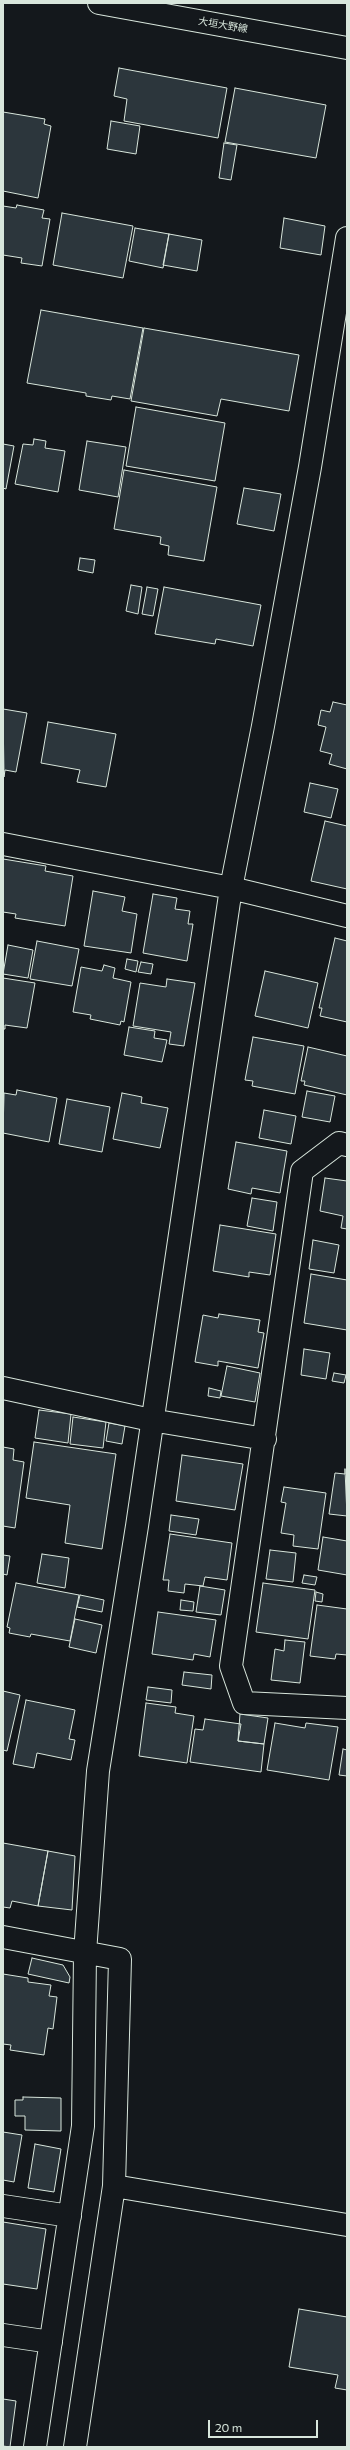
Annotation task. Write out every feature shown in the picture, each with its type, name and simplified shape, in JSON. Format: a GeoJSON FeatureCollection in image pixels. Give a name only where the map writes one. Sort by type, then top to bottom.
{"type":"FeatureCollection","features":[{"type":"Feature","properties":{"kind":"street","name":"大垣大野線"},"geometry":{"type":"LineString","coordinates":[[99,3],[347,48]]}},
{"type":"Feature","properties":{"kind":"street"},"geometry":{"type":"LineString","coordinates":[[35,2447],[83,2126],[84,1954],[98,1771],[231,888],[263,726],[310,467],[347,238]]}},
{"type":"Feature","properties":{"kind":"street"},"geometry":{"type":"LineString","coordinates":[[3,844],[231,888],[347,916]]}},
{"type":"Feature","properties":{"kind":"street"},"geometry":{"type":"LineString","coordinates":[[347,1145],[339,1143],[302,1171],[265,1439],[231,1666],[244,1703],[347,1708]]}},
{"type":"Feature","properties":{"kind":"street"},"geometry":{"type":"LineString","coordinates":[[3,1388],[151,1420],[265,1439]]}},
{"type":"Feature","properties":{"kind":"street"},"geometry":{"type":"LineString","coordinates":[[3,1936],[84,1954],[120,1959],[114,2186],[75,2447]]}},
{"type":"Feature","properties":{"kind":"street"},"geometry":{"type":"LineString","coordinates":[[114,2186],[347,2225]]}},
{"type":"Feature","properties":{"kind":"street"},"geometry":{"type":"LineString","coordinates":[[3,2206],[70,2216]]}},
{"type":"Feature","properties":{"kind":"street"},"geometry":{"type":"LineString","coordinates":[[3,2335],[51,2342]]}},
{"type":"Feature","properties":{"kind":"building"},"geometry":{"type":"Polygon","coordinates":[[[119,68],[227,88],[218,138],[124,121],[127,99],[114,96],[119,68]]]}},
{"type":"Feature","properties":{"kind":"building"},"geometry":{"type":"Polygon","coordinates":[[[235,88],[326,105],[316,158],[225,142],[235,88]]]}},
{"type":"Feature","properties":{"kind":"building"},"geometry":{"type":"Polygon","coordinates":[[[3,112],[45,119],[44,124],[51,126],[38,198],[3,191],[3,112]]]}},
{"type":"Feature","properties":{"kind":"building"},"geometry":{"type":"Polygon","coordinates":[[[111,121],[140,126],[136,154],[107,149],[111,121]]]}},
{"type":"Feature","properties":{"kind":"building"},"geometry":{"type":"Polygon","coordinates":[[[224,143],[237,145],[231,180],[219,178],[224,143]]]}},
{"type":"Feature","properties":{"kind":"building"},"geometry":{"type":"Polygon","coordinates":[[[17,205],[44,210],[42,218],[50,219],[42,266],[21,263],[22,258],[3,255],[3,206],[16,208],[17,205]]]}},
{"type":"Feature","properties":{"kind":"building"},"geometry":{"type":"Polygon","coordinates":[[[62,213],[133,226],[123,278],[53,265],[62,213]]]}},
{"type":"Feature","properties":{"kind":"building"},"geometry":{"type":"Polygon","coordinates":[[[284,218],[325,226],[321,255],[280,248],[284,218]]]}},
{"type":"Feature","properties":{"kind":"building"},"geometry":{"type":"Polygon","coordinates":[[[135,228],[169,234],[163,268],[129,261],[135,228]]]}},
{"type":"Feature","properties":{"kind":"building"},"geometry":{"type":"Polygon","coordinates":[[[169,234],[202,240],[197,271],[163,265],[169,234]]]}},
{"type":"Feature","properties":{"kind":"building"},"geometry":{"type":"Polygon","coordinates":[[[41,310],[143,328],[130,399],[112,396],[111,400],[86,396],[86,393],[27,383],[41,310]]]}},
{"type":"Feature","properties":{"kind":"building"},"geometry":{"type":"Polygon","coordinates":[[[144,328],[299,355],[289,411],[221,399],[217,416],[131,401],[144,328]]]}},
{"type":"Feature","properties":{"kind":"building"},"geometry":{"type":"Polygon","coordinates":[[[136,407],[225,423],[215,481],[126,466],[136,407]]]}},
{"type":"Feature","properties":{"kind":"building"},"geometry":{"type":"Polygon","coordinates":[[[34,439],[46,441],[45,448],[65,451],[58,492],[15,484],[23,444],[33,445],[34,439]]]}},
{"type":"Feature","properties":{"kind":"building"},"geometry":{"type":"Polygon","coordinates":[[[87,441],[126,447],[118,497],[79,490],[87,441]]]}},
{"type":"Feature","properties":{"kind":"building"},"geometry":{"type":"Polygon","coordinates":[[[3,444],[14,446],[6,489],[3,488],[3,444]]]}},
{"type":"Feature","properties":{"kind":"building"},"geometry":{"type":"Polygon","coordinates":[[[124,470],[217,487],[204,561],[168,555],[169,546],[160,544],[161,537],[114,529],[124,470]]]}},
{"type":"Feature","properties":{"kind":"building"},"geometry":{"type":"Polygon","coordinates":[[[244,488],[281,494],[274,531],[237,524],[244,488]]]}},
{"type":"Feature","properties":{"kind":"building"},"geometry":{"type":"Polygon","coordinates":[[[80,558],[95,560],[93,573],[78,570],[80,558]]]}},
{"type":"Feature","properties":{"kind":"building"},"geometry":{"type":"Polygon","coordinates":[[[131,585],[142,587],[138,614],[126,611],[131,585]]]}},
{"type":"Feature","properties":{"kind":"building"},"geometry":{"type":"Polygon","coordinates":[[[147,587],[158,589],[153,616],[142,614],[147,587]]]}},
{"type":"Feature","properties":{"kind":"building"},"geometry":{"type":"Polygon","coordinates":[[[164,587],[261,605],[253,646],[216,639],[215,644],[155,634],[164,587]]]}},
{"type":"Feature","properties":{"kind":"building"},"geometry":{"type":"Polygon","coordinates":[[[333,702],[347,705],[347,769],[329,764],[332,754],[320,751],[326,727],[318,725],[321,710],[330,712],[333,702]]]}},
{"type":"Feature","properties":{"kind":"building"},"geometry":{"type":"Polygon","coordinates":[[[3,709],[27,713],[16,772],[5,770],[4,777],[3,709]]]}},
{"type":"Feature","properties":{"kind":"building"},"geometry":{"type":"Polygon","coordinates":[[[48,722],[116,734],[106,787],[77,782],[80,770],[41,763],[48,722]]]}},
{"type":"Feature","properties":{"kind":"building"},"geometry":{"type":"Polygon","coordinates":[[[310,783],[338,789],[331,818],[304,812],[310,783]]]}},
{"type":"Feature","properties":{"kind":"building"},"geometry":{"type":"Polygon","coordinates":[[[325,821],[347,826],[347,889],[311,881],[325,821]]]}},
{"type":"Feature","properties":{"kind":"building"},"geometry":{"type":"Polygon","coordinates":[[[3,859],[46,866],[45,871],[73,876],[65,926],[15,918],[16,914],[3,912],[3,859]]]}},
{"type":"Feature","properties":{"kind":"building"},"geometry":{"type":"Polygon","coordinates":[[[93,891],[125,897],[122,911],[137,914],[131,953],[84,946],[93,891]]]}},
{"type":"Feature","properties":{"kind":"building"},"geometry":{"type":"Polygon","coordinates":[[[153,894],[177,898],[175,909],[190,911],[188,924],[193,924],[187,961],[143,953],[153,894]]]}},
{"type":"Feature","properties":{"kind":"building"},"geometry":{"type":"Polygon","coordinates":[[[335,938],[347,941],[347,1022],[320,1016],[322,1008],[319,1008],[335,938]]]}},
{"type":"Feature","properties":{"kind":"building"},"geometry":{"type":"Polygon","coordinates":[[[37,941],[79,949],[72,986],[30,979],[37,941]]]}},
{"type":"Feature","properties":{"kind":"building"},"geometry":{"type":"Polygon","coordinates":[[[8,945],[33,950],[28,978],[3,974],[8,945]]]}},
{"type":"Feature","properties":{"kind":"building"},"geometry":{"type":"Polygon","coordinates":[[[127,959],[138,961],[136,972],[125,969],[127,959]]]}},
{"type":"Feature","properties":{"kind":"building"},"geometry":{"type":"Polygon","coordinates":[[[141,962],[153,964],[151,974],[138,972],[141,962]]]}},
{"type":"Feature","properties":{"kind":"building"},"geometry":{"type":"Polygon","coordinates":[[[104,965],[115,968],[113,978],[131,982],[124,1022],[121,1021],[120,1025],[90,1019],[91,1015],[73,1012],[81,967],[102,971],[104,965]]]}},
{"type":"Feature","properties":{"kind":"building"},"geometry":{"type":"Polygon","coordinates":[[[265,971],[318,983],[308,1028],[255,1016],[265,971]]]}},
{"type":"Feature","properties":{"kind":"building"},"geometry":{"type":"Polygon","coordinates":[[[3,978],[35,983],[27,1028],[5,1025],[5,1029],[3,1029],[3,978]]]}},
{"type":"Feature","properties":{"kind":"building"},"geometry":{"type":"Polygon","coordinates":[[[167,979],[195,983],[184,1046],[169,1044],[171,1032],[133,1026],[140,983],[166,987],[167,979]]]}},
{"type":"Feature","properties":{"kind":"building"},"geometry":{"type":"Polygon","coordinates":[[[129,1027],[155,1031],[154,1038],[167,1040],[162,1062],[124,1055],[129,1027]]]}},
{"type":"Feature","properties":{"kind":"building"},"geometry":{"type":"Polygon","coordinates":[[[253,1037],[304,1046],[295,1094],[252,1086],[253,1081],[245,1080],[253,1037]]]}},
{"type":"Feature","properties":{"kind":"building"},"geometry":{"type":"Polygon","coordinates":[[[308,1047],[347,1056],[347,1095],[304,1085],[305,1081],[301,1081],[308,1047]]]}},
{"type":"Feature","properties":{"kind":"building"},"geometry":{"type":"Polygon","coordinates":[[[17,1090],[57,1098],[49,1142],[3,1133],[4,1093],[16,1095],[17,1090]]]}},
{"type":"Feature","properties":{"kind":"building"},"geometry":{"type":"Polygon","coordinates":[[[307,1091],[335,1096],[330,1122],[302,1117],[307,1091]]]}},
{"type":"Feature","properties":{"kind":"building"},"geometry":{"type":"Polygon","coordinates":[[[122,1093],[142,1097],[141,1103],[168,1108],[160,1148],[113,1139],[122,1093]]]}},
{"type":"Feature","properties":{"kind":"building"},"geometry":{"type":"Polygon","coordinates":[[[67,1099],[110,1107],[102,1152],[59,1144],[67,1099]]]}},
{"type":"Feature","properties":{"kind":"building"},"geometry":{"type":"Polygon","coordinates":[[[264,1110],[296,1116],[291,1144],[259,1138],[264,1110]]]}},
{"type":"Feature","properties":{"kind":"building"},"geometry":{"type":"Polygon","coordinates":[[[236,1142],[287,1151],[280,1193],[252,1188],[251,1194],[228,1189],[236,1142]]]}},
{"type":"Feature","properties":{"kind":"building"},"geometry":{"type":"Polygon","coordinates":[[[325,1178],[347,1181],[347,1229],[341,1228],[343,1216],[320,1211],[325,1178]]]}},
{"type":"Feature","properties":{"kind":"building"},"geometry":{"type":"Polygon","coordinates":[[[252,1198],[277,1202],[273,1231],[247,1226],[252,1198]]]}},
{"type":"Feature","properties":{"kind":"building"},"geometry":{"type":"Polygon","coordinates":[[[220,1225],[276,1234],[270,1275],[249,1272],[249,1277],[213,1271],[220,1225]]]}},
{"type":"Feature","properties":{"kind":"building"},"geometry":{"type":"Polygon","coordinates":[[[313,1240],[339,1245],[334,1273],[309,1269],[313,1240]]]}},
{"type":"Feature","properties":{"kind":"building"},"geometry":{"type":"Polygon","coordinates":[[[311,1274],[347,1280],[347,1330],[304,1323],[311,1274]]]}},
{"type":"Feature","properties":{"kind":"building"},"geometry":{"type":"Polygon","coordinates":[[[219,1314],[260,1320],[258,1332],[264,1333],[258,1368],[218,1361],[218,1366],[195,1362],[203,1315],[218,1318],[219,1314]]]}},
{"type":"Feature","properties":{"kind":"building"},"geometry":{"type":"Polygon","coordinates":[[[304,1349],[330,1353],[326,1379],[301,1375],[304,1349]]]}},
{"type":"Feature","properties":{"kind":"building"},"geometry":{"type":"Polygon","coordinates":[[[227,1366],[260,1373],[255,1402],[221,1396],[227,1366]]]}},
{"type":"Feature","properties":{"kind":"building"},"geometry":{"type":"Polygon","coordinates":[[[334,1373],[346,1375],[344,1383],[332,1381],[334,1373]]]}},
{"type":"Feature","properties":{"kind":"building"},"geometry":{"type":"Polygon","coordinates":[[[209,1388],[221,1391],[220,1398],[208,1396],[209,1388]]]}},
{"type":"Feature","properties":{"kind":"building"},"geometry":{"type":"Polygon","coordinates":[[[39,1410],[71,1414],[68,1443],[35,1438],[39,1410]]]}},
{"type":"Feature","properties":{"kind":"building"},"geometry":{"type":"Polygon","coordinates":[[[73,1417],[106,1422],[103,1448],[70,1444],[73,1417]]]}},
{"type":"Feature","properties":{"kind":"building"},"geometry":{"type":"Polygon","coordinates":[[[109,1423],[125,1426],[122,1444],[106,1441],[109,1423]]]}},
{"type":"Feature","properties":{"kind":"building"},"geometry":{"type":"Polygon","coordinates":[[[34,1442],[116,1454],[102,1549],[65,1543],[70,1505],[26,1498],[34,1442]]]}},
{"type":"Feature","properties":{"kind":"building"},"geometry":{"type":"Polygon","coordinates":[[[3,1447],[14,1449],[13,1460],[24,1462],[15,1528],[3,1526],[3,1447]]]}},
{"type":"Feature","properties":{"kind":"building"},"geometry":{"type":"Polygon","coordinates":[[[182,1455],[243,1464],[235,1510],[176,1501],[182,1455]]]}},
{"type":"Feature","properties":{"kind":"building"},"geometry":{"type":"Polygon","coordinates":[[[345,1469],[347,1516],[329,1514],[335,1473],[345,1474],[345,1469]]]}},
{"type":"Feature","properties":{"kind":"building"},"geometry":{"type":"Polygon","coordinates":[[[284,1487],[326,1493],[318,1549],[293,1546],[294,1535],[281,1533],[286,1503],[281,1502],[284,1487]]]}},
{"type":"Feature","properties":{"kind":"building"},"geometry":{"type":"Polygon","coordinates":[[[171,1515],[199,1519],[196,1535],[169,1531],[171,1515]]]}},
{"type":"Feature","properties":{"kind":"building"},"geometry":{"type":"Polygon","coordinates":[[[170,1534],[232,1543],[227,1580],[205,1577],[203,1586],[185,1584],[184,1593],[168,1591],[169,1580],[163,1580],[170,1534]]]}},
{"type":"Feature","properties":{"kind":"building"},"geometry":{"type":"Polygon","coordinates":[[[323,1537],[347,1541],[347,1575],[318,1570],[323,1537]]]}},
{"type":"Feature","properties":{"kind":"building"},"geometry":{"type":"Polygon","coordinates":[[[270,1550],[296,1553],[293,1582],[266,1579],[270,1550]]]}},
{"type":"Feature","properties":{"kind":"building"},"geometry":{"type":"Polygon","coordinates":[[[42,1554],[69,1558],[65,1588],[37,1583],[42,1554]]]}},
{"type":"Feature","properties":{"kind":"building"},"geometry":{"type":"Polygon","coordinates":[[[3,1555],[10,1556],[7,1575],[3,1574],[3,1555]]]}},
{"type":"Feature","properties":{"kind":"building"},"geometry":{"type":"Polygon","coordinates":[[[304,1575],[317,1577],[315,1585],[302,1583],[304,1575]]]}},
{"type":"Feature","properties":{"kind":"building"},"geometry":{"type":"Polygon","coordinates":[[[16,1583],[79,1595],[70,1641],[31,1634],[30,1637],[9,1633],[10,1628],[7,1627],[16,1583]]]}},
{"type":"Feature","properties":{"kind":"building"},"geometry":{"type":"Polygon","coordinates":[[[263,1583],[315,1590],[308,1639],[256,1632],[263,1583]]]}},
{"type":"Feature","properties":{"kind":"building"},"geometry":{"type":"Polygon","coordinates":[[[200,1586],[225,1590],[221,1615],[196,1612],[200,1586]]]}},
{"type":"Feature","properties":{"kind":"building"},"geometry":{"type":"Polygon","coordinates":[[[316,1592],[323,1594],[322,1602],[315,1601],[316,1592]]]}},
{"type":"Feature","properties":{"kind":"building"},"geometry":{"type":"Polygon","coordinates":[[[80,1595],[104,1600],[102,1612],[77,1607],[80,1595]]]}},
{"type":"Feature","properties":{"kind":"building"},"geometry":{"type":"Polygon","coordinates":[[[181,1600],[194,1602],[193,1611],[180,1610],[181,1600]]]}},
{"type":"Feature","properties":{"kind":"building"},"geometry":{"type":"Polygon","coordinates":[[[317,1605],[347,1609],[347,1655],[336,1654],[335,1659],[310,1656],[317,1605]]]}},
{"type":"Feature","properties":{"kind":"building"},"geometry":{"type":"Polygon","coordinates":[[[158,1612],[216,1620],[210,1657],[194,1654],[193,1660],[152,1654],[158,1612]]]}},
{"type":"Feature","properties":{"kind":"building"},"geometry":{"type":"Polygon","coordinates":[[[75,1619],[102,1625],[96,1653],[69,1647],[75,1619]]]}},
{"type":"Feature","properties":{"kind":"building"},"geometry":{"type":"Polygon","coordinates":[[[285,1640],[305,1642],[300,1683],[271,1680],[275,1649],[284,1651],[285,1640]]]}},
{"type":"Feature","properties":{"kind":"building"},"geometry":{"type":"Polygon","coordinates":[[[184,1672],[212,1675],[211,1689],[182,1685],[184,1672]]]}},
{"type":"Feature","properties":{"kind":"building"},"geometry":{"type":"Polygon","coordinates":[[[148,1687],[172,1690],[171,1703],[146,1700],[148,1687]]]}},
{"type":"Feature","properties":{"kind":"building"},"geometry":{"type":"Polygon","coordinates":[[[3,1691],[20,1695],[7,1751],[3,1750],[3,1691]]]}},
{"type":"Feature","properties":{"kind":"building"},"geometry":{"type":"Polygon","coordinates":[[[26,1700],[75,1710],[69,1739],[75,1740],[71,1760],[37,1753],[34,1768],[13,1764],[26,1700]]]}},
{"type":"Feature","properties":{"kind":"building"},"geometry":{"type":"Polygon","coordinates":[[[146,1703],[176,1707],[175,1713],[194,1716],[187,1763],[139,1756],[146,1703]]]}},
{"type":"Feature","properties":{"kind":"building"},"geometry":{"type":"Polygon","coordinates":[[[240,1714],[268,1718],[264,1744],[238,1741],[240,1714]]]}},
{"type":"Feature","properties":{"kind":"building"},"geometry":{"type":"Polygon","coordinates":[[[205,1719],[241,1724],[238,1741],[264,1744],[261,1772],[190,1762],[195,1729],[203,1730],[205,1719]]]}},
{"type":"Feature","properties":{"kind":"building"},"geometry":{"type":"Polygon","coordinates":[[[275,1723],[305,1728],[306,1723],[338,1727],[329,1780],[267,1770],[275,1723]]]}},
{"type":"Feature","properties":{"kind":"building"},"geometry":{"type":"Polygon","coordinates":[[[343,1749],[347,1750],[347,1776],[339,1775],[343,1749]]]}},
{"type":"Feature","properties":{"kind":"building"},"geometry":{"type":"Polygon","coordinates":[[[3,1843],[48,1851],[38,1906],[12,1901],[10,1908],[3,1907],[3,1843]]]}},
{"type":"Feature","properties":{"kind":"building"},"geometry":{"type":"Polygon","coordinates":[[[48,1851],[75,1856],[72,1910],[38,1906],[48,1851]]]}},
{"type":"Feature","properties":{"kind":"building"},"geometry":{"type":"Polygon","coordinates":[[[32,1958],[63,1965],[70,1977],[69,1983],[28,1974],[32,1958]]]}},
{"type":"Feature","properties":{"kind":"building"},"geometry":{"type":"Polygon","coordinates":[[[3,1974],[28,1978],[28,1982],[51,1985],[49,1996],[57,1997],[53,2029],[48,2028],[44,2055],[10,2050],[11,2045],[3,2044],[3,1974]]]}},
{"type":"Feature","properties":{"kind":"building"},"geometry":{"type":"Polygon","coordinates":[[[23,2097],[61,2098],[61,2131],[25,2130],[25,2116],[15,2116],[15,2100],[23,2100],[23,2097]]]}},
{"type":"Feature","properties":{"kind":"building"},"geometry":{"type":"Polygon","coordinates":[[[3,2132],[22,2135],[14,2182],[3,2180],[3,2132]]]}},
{"type":"Feature","properties":{"kind":"building"},"geometry":{"type":"Polygon","coordinates":[[[35,2144],[61,2149],[54,2192],[28,2188],[35,2144]]]}},
{"type":"Feature","properties":{"kind":"building"},"geometry":{"type":"Polygon","coordinates":[[[3,2222],[46,2229],[37,2289],[3,2284],[3,2222]]]}},
{"type":"Feature","properties":{"kind":"building"},"geometry":{"type":"Polygon","coordinates":[[[299,2309],[347,2317],[347,2390],[335,2388],[338,2375],[289,2367],[299,2309]]]}},
{"type":"Feature","properties":{"kind":"building"},"geometry":{"type":"Polygon","coordinates":[[[3,2399],[16,2401],[10,2447],[3,2446],[3,2399]]]}}]}
